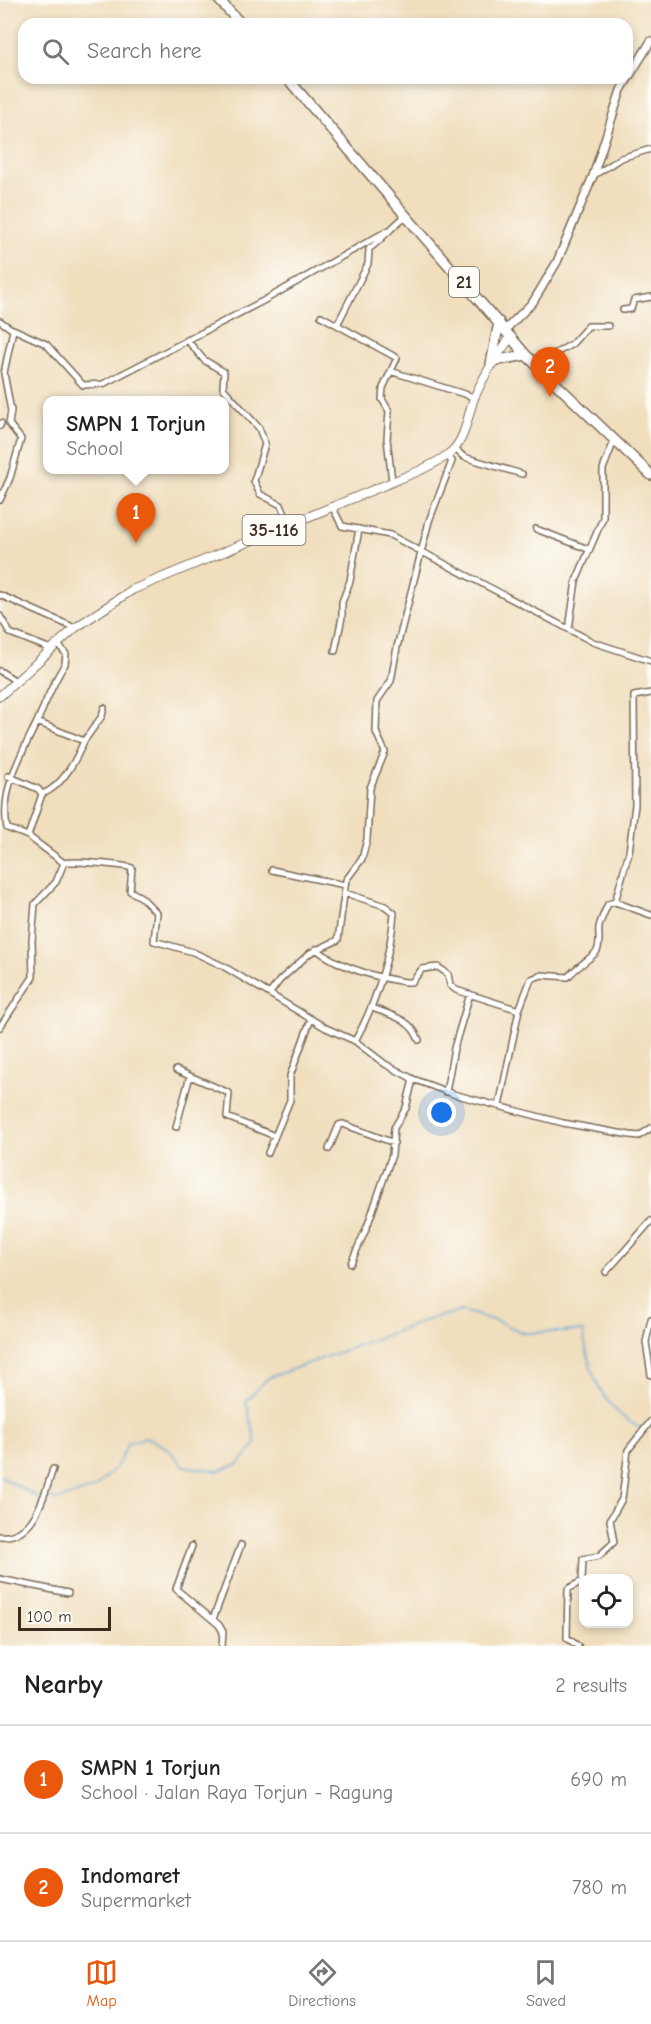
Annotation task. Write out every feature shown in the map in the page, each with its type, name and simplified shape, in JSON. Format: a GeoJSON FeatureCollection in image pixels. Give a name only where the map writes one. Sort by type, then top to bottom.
{"type":"FeatureCollection","features":[{"type":"Feature","properties":{"kind":"highway"},"geometry":{"type":"LineString","coordinates":[[219,0],[236,18]]}},
{"type":"Feature","properties":{"kind":"highway","name":"21"},"geometry":{"type":"LineString","coordinates":[[292,84],[526,355],[651,474]]}},
{"type":"Feature","properties":{"kind":"highway"},"geometry":{"type":"LineString","coordinates":[[492,362],[505,330]]}},
{"type":"Feature","properties":{"kind":"highway"},"geometry":{"type":"LineString","coordinates":[[492,362],[526,355]]}},
{"type":"Feature","properties":{"kind":"main road"},"geometry":{"type":"LineString","coordinates":[[455,449],[474,397],[505,330]]}},
{"type":"Feature","properties":{"kind":"main road","name":"35-116"},"geometry":{"type":"LineString","coordinates":[[0,696],[75,628],[132,590],[392,482],[446,456],[455,449]]}},
{"type":"Feature","properties":{"kind":"street"},"geometry":{"type":"LineString","coordinates":[[633,68],[651,41]]}},
{"type":"Feature","properties":{"kind":"street"},"geometry":{"type":"LineString","coordinates":[[505,330],[541,291],[573,227],[625,84]]}},
{"type":"Feature","properties":{"kind":"street"},"geometry":{"type":"LineString","coordinates":[[593,176],[621,158],[651,149]]}},
{"type":"Feature","properties":{"kind":"street"},"geometry":{"type":"LineString","coordinates":[[0,321],[46,344],[83,385],[103,384],[387,231],[406,216]]}},
{"type":"Feature","properties":{"kind":"street"},"geometry":{"type":"LineString","coordinates":[[337,325],[368,264],[368,252],[382,240],[387,231]]}},
{"type":"Feature","properties":{"kind":"street"},"geometry":{"type":"LineString","coordinates":[[623,310],[631,309],[634,300],[651,297]]}},
{"type":"Feature","properties":{"kind":"street"},"geometry":{"type":"LineString","coordinates":[[321,315],[395,356],[398,361],[383,388],[382,399],[389,411],[388,451],[392,482]]}},
{"type":"Feature","properties":{"kind":"street"},"geometry":{"type":"LineString","coordinates":[[540,369],[556,353],[572,345],[588,326],[608,326]]}},
{"type":"Feature","properties":{"kind":"street"},"geometry":{"type":"LineString","coordinates":[[0,500],[10,478],[21,442],[18,432],[9,423],[10,411],[4,373],[13,329]]}},
{"type":"Feature","properties":{"kind":"street"},"geometry":{"type":"LineString","coordinates":[[187,340],[204,360],[224,372],[222,388],[259,428],[265,444],[254,481],[260,494],[281,505],[289,524]]}},
{"type":"Feature","properties":{"kind":"street"},"geometry":{"type":"LineString","coordinates":[[393,372],[474,397]]}},
{"type":"Feature","properties":{"kind":"street"},"geometry":{"type":"LineString","coordinates":[[0,424],[9,423]]}},
{"type":"Feature","properties":{"kind":"street"},"geometry":{"type":"LineString","coordinates":[[569,629],[576,581],[603,518],[603,469],[614,441]]}},
{"type":"Feature","properties":{"kind":"street"},"geometry":{"type":"LineString","coordinates":[[455,449],[464,457],[522,474]]}},
{"type":"Feature","properties":{"kind":"street"},"geometry":{"type":"LineString","coordinates":[[270,993],[280,980],[316,949],[333,945],[338,940],[345,885],[362,859],[365,849],[370,788],[385,752],[376,732],[377,701],[392,681],[396,647],[429,521],[452,461],[446,456]]}},
{"type":"Feature","properties":{"kind":"street"},"geometry":{"type":"LineString","coordinates":[[332,506],[342,526],[390,535],[569,629],[616,651],[651,661]]}},
{"type":"Feature","properties":{"kind":"street"},"geometry":{"type":"LineString","coordinates":[[335,651],[342,616],[342,602],[350,580],[358,529]]}},
{"type":"Feature","properties":{"kind":"street"},"geometry":{"type":"LineString","coordinates":[[536,529],[588,549]]}},
{"type":"Feature","properties":{"kind":"street"},"geometry":{"type":"LineString","coordinates":[[0,595],[75,628]]}},
{"type":"Feature","properties":{"kind":"street"},"geometry":{"type":"LineString","coordinates":[[0,616],[10,633],[54,646],[67,660],[37,722],[11,764],[0,796],[2,816],[7,828],[28,836],[64,863]]}},
{"type":"Feature","properties":{"kind":"street"},"geometry":{"type":"LineString","coordinates":[[0,671],[16,681]]}},
{"type":"Feature","properties":{"kind":"street"},"geometry":{"type":"LineString","coordinates":[[615,902],[628,852],[635,806],[634,696],[651,693]]}},
{"type":"Feature","properties":{"kind":"street"},"geometry":{"type":"LineString","coordinates":[[28,836],[42,794],[52,789],[66,773],[84,741],[102,716],[104,708]]}},
{"type":"Feature","properties":{"kind":"street"},"geometry":{"type":"LineString","coordinates":[[37,722],[84,741]]}},
{"type":"Feature","properties":{"kind":"street"},"geometry":{"type":"LineString","coordinates":[[8,776],[38,789],[42,794]]}},
{"type":"Feature","properties":{"kind":"street"},"geometry":{"type":"LineString","coordinates":[[0,1027],[33,977],[32,941],[35,904],[56,882],[64,863],[70,861],[86,865],[132,868],[130,891],[156,911],[154,941],[193,952],[270,993],[311,1019],[355,1041],[373,1056],[413,1079],[446,1092],[563,1123],[636,1136],[651,1128]]}},
{"type":"Feature","properties":{"kind":"street"},"geometry":{"type":"LineString","coordinates":[[272,870],[345,885]]}},
{"type":"Feature","properties":{"kind":"street"},"geometry":{"type":"LineString","coordinates":[[345,893],[386,906],[394,913],[390,951],[380,976],[372,1008],[355,1041]]}},
{"type":"Feature","properties":{"kind":"street"},"geometry":{"type":"LineString","coordinates":[[499,1106],[519,1010],[531,979],[542,975],[568,976],[579,964],[594,954],[598,949],[599,928],[608,904],[615,902],[651,915]]}},
{"type":"Feature","properties":{"kind":"street"},"geometry":{"type":"LineString","coordinates":[[316,949],[326,957],[380,976],[412,982],[422,969],[438,967],[448,974],[452,987],[519,1010]]}},
{"type":"Feature","properties":{"kind":"street"},"geometry":{"type":"LineString","coordinates":[[446,1092],[454,1048],[470,994]]}},
{"type":"Feature","properties":{"kind":"street"},"geometry":{"type":"LineString","coordinates":[[372,1008],[395,1016],[413,1027],[419,1040]]}},
{"type":"Feature","properties":{"kind":"street"},"geometry":{"type":"LineString","coordinates":[[268,1153],[290,1100],[290,1076],[311,1019]]}},
{"type":"Feature","properties":{"kind":"street"},"geometry":{"type":"LineString","coordinates":[[176,1070],[229,1093],[227,1117],[275,1136]]}},
{"type":"Feature","properties":{"kind":"street"},"geometry":{"type":"LineString","coordinates":[[176,1127],[190,1076]]}},
{"type":"Feature","properties":{"kind":"street"},"geometry":{"type":"LineString","coordinates":[[351,1263],[367,1227],[394,1143],[396,1122],[406,1108],[413,1079]]}},
{"type":"Feature","properties":{"kind":"street"},"geometry":{"type":"LineString","coordinates":[[329,1149],[339,1125],[343,1124],[394,1143]]}},
{"type":"Feature","properties":{"kind":"street"},"geometry":{"type":"LineString","coordinates":[[606,1272],[651,1221]]}},
{"type":"Feature","properties":{"kind":"street"},"geometry":{"type":"LineString","coordinates":[[651,1319],[646,1342],[651,1375]]}},
{"type":"Feature","properties":{"kind":"street"},"geometry":{"type":"LineString","coordinates":[[578,1646],[567,1638],[568,1589],[582,1581],[583,1558],[600,1556],[614,1542],[610,1520],[622,1499],[627,1450],[651,1421]]}},
{"type":"Feature","properties":{"kind":"street"},"geometry":{"type":"LineString","coordinates":[[0,1536],[15,1535],[26,1528],[37,1513],[53,1469]]}},
{"type":"Feature","properties":{"kind":"street"},"geometry":{"type":"LineString","coordinates":[[213,1619],[241,1545]]}},
{"type":"Feature","properties":{"kind":"street"},"geometry":{"type":"LineString","coordinates":[[192,1546],[176,1588],[213,1619],[223,1632],[222,1646]]}},
{"type":"Feature","properties":{"kind":"street"},"geometry":{"type":"LineString","coordinates":[[0,1579],[68,1593]]}},
{"type":"Feature","properties":{"kind":"waterway"},"geometry":{"type":"LineString","coordinates":[[0,1476],[37,1497],[57,1500],[95,1488],[117,1466],[128,1443],[146,1437],[167,1448],[184,1466],[218,1471],[239,1464],[256,1444],[246,1401],[268,1378],[436,1317],[463,1311],[502,1323],[523,1333],[583,1331],[589,1362],[607,1401],[628,1421],[642,1429]]}},
{"type":"Feature","properties":{"kind":"place","name":"Indomaret"},"geometry":{"type":"Point","coordinates":[550,397]}},
{"type":"Feature","properties":{"kind":"place","name":"SMPN 1 Torjun"},"geometry":{"type":"Point","coordinates":[136,543]}}]}
